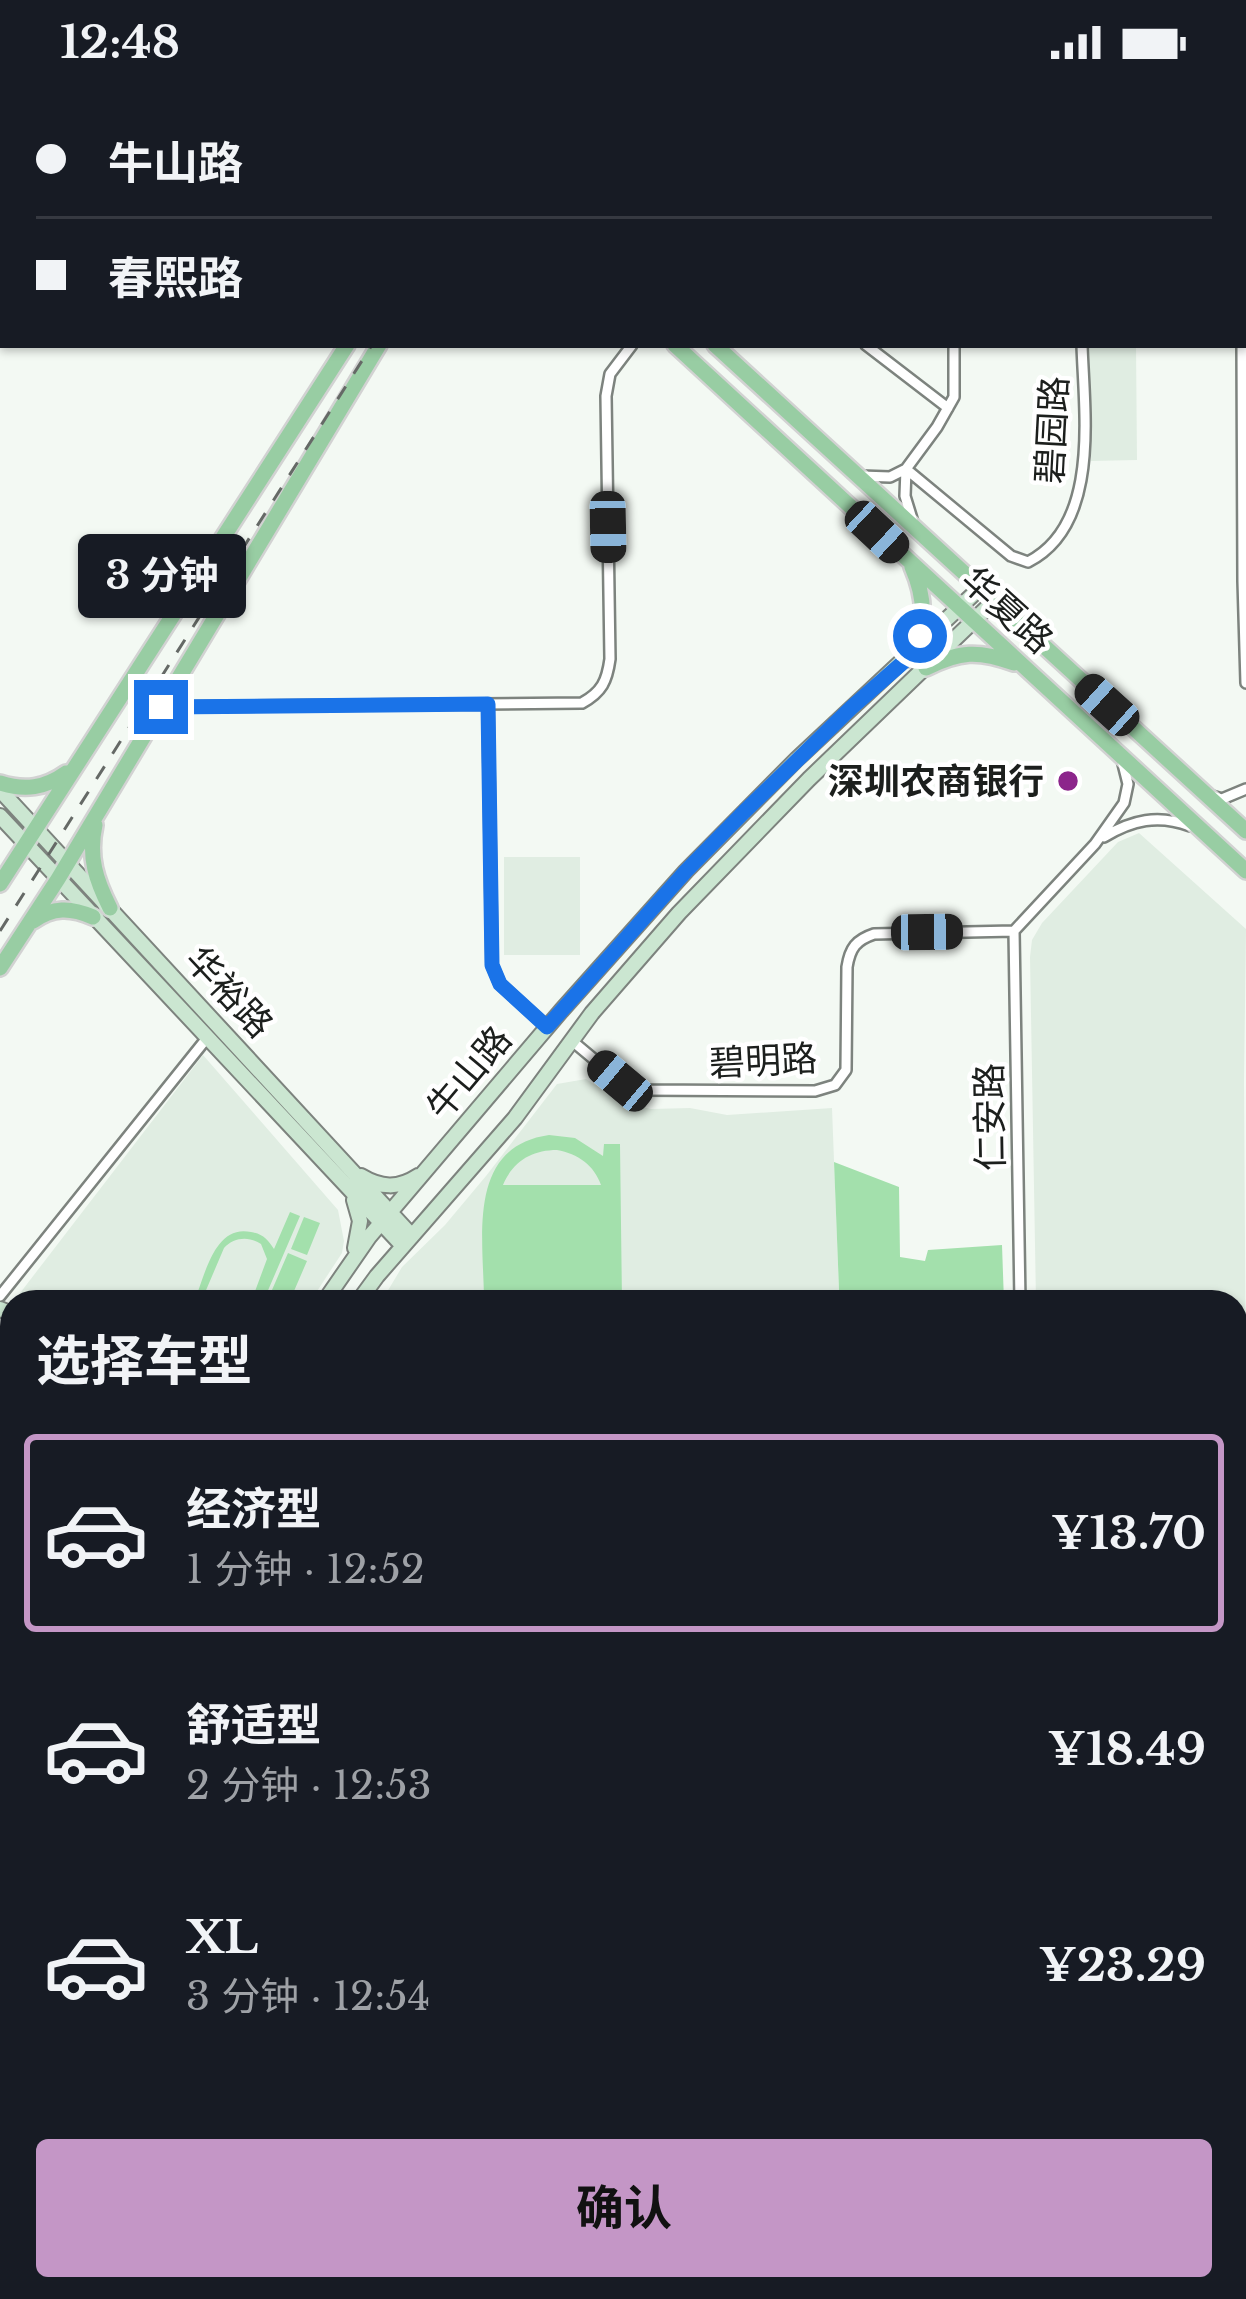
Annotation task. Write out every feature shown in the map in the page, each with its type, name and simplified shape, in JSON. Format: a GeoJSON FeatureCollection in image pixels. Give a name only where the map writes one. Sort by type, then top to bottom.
{"type":"FeatureCollection","features":[{"type":"Feature","properties":{"kind":"main road"},"geometry":{"type":"LineString","coordinates":[[0,968],[377,348]]}},
{"type":"Feature","properties":{"kind":"main road","name":"华夏路"},"geometry":{"type":"LineString","coordinates":[[678,348],[1246,871]]}},
{"type":"Feature","properties":{"kind":"main road","name":"华夏路"},"geometry":{"type":"LineString","coordinates":[[718,348],[1246,831]]}},
{"type":"Feature","properties":{"kind":"main road"},"geometry":{"type":"LineString","coordinates":[[0,884],[338,349]]}},
{"type":"Feature","properties":{"kind":"main road"},"geometry":{"type":"LineString","coordinates":[[908,658],[920,636],[924,614],[910,564]]}},
{"type":"Feature","properties":{"kind":"main road"},"geometry":{"type":"LineString","coordinates":[[926,668],[948,657],[975,653],[1025,668]]}},
{"type":"Feature","properties":{"kind":"main road"},"geometry":{"type":"LineString","coordinates":[[0,787],[39,787],[77,763]]}},
{"type":"Feature","properties":{"kind":"main road"},"geometry":{"type":"LineString","coordinates":[[100,807],[92,852],[98,885],[110,908]]}},
{"type":"Feature","properties":{"kind":"main road"},"geometry":{"type":"LineString","coordinates":[[30,923],[63,908],[93,916]]}},
{"type":"Feature","properties":{"kind":"street"},"geometry":{"type":"LineString","coordinates":[[161,707],[581,703],[598,694],[610,658],[606,396],[610,374],[630,348]]}},
{"type":"Feature","properties":{"kind":"street"},"geometry":{"type":"LineString","coordinates":[[870,348],[948,408]]}},
{"type":"Feature","properties":{"kind":"street"},"geometry":{"type":"LineString","coordinates":[[855,475],[890,477],[906,469],[955,391],[954,348]]}},
{"type":"Feature","properties":{"kind":"street","name":"碧园路"},"geometry":{"type":"LineString","coordinates":[[906,469],[1011,556],[1028,562],[1040,556],[1068,519],[1081,488],[1082,348]]}},
{"type":"Feature","properties":{"kind":"street"},"geometry":{"type":"LineString","coordinates":[[1242,348],[1246,683]]}},
{"type":"Feature","properties":{"kind":"street"},"geometry":{"type":"LineString","coordinates":[[906,469],[905,496],[917,533]]}},
{"type":"Feature","properties":{"kind":"street","name":"牛山路"},"geometry":{"type":"LineString","coordinates":[[332,1290],[385,1218],[686,871],[979,590]]}},
{"type":"Feature","properties":{"kind":"street","name":"牛山路"},"geometry":{"type":"LineString","coordinates":[[368,1290],[515,1118],[571,1040],[680,913],[809,779],[993,602]]}},
{"type":"Feature","properties":{"kind":"street"},"geometry":{"type":"LineString","coordinates":[[488,704],[492,965],[500,984],[547,1027]]}},
{"type":"Feature","properties":{"kind":"street"},"geometry":{"type":"LineString","coordinates":[[1014,931],[1095,844],[1124,803],[1127,775],[1120,755]]}},
{"type":"Feature","properties":{"kind":"street","name":"华裕路"},"geometry":{"type":"LineString","coordinates":[[0,787],[30,835],[93,916],[207,1038],[347,1175]]}},
{"type":"Feature","properties":{"kind":"street"},"geometry":{"type":"LineString","coordinates":[[1205,794],[1222,799],[1246,789]]}},
{"type":"Feature","properties":{"kind":"street","name":"华裕路"},"geometry":{"type":"LineString","coordinates":[[0,816],[30,835]]}},
{"type":"Feature","properties":{"kind":"street"},"geometry":{"type":"LineString","coordinates":[[1095,844],[1126,825],[1153,818],[1202,830]]}},
{"type":"Feature","properties":{"kind":"street","name":"华裕路"},"geometry":{"type":"LineString","coordinates":[[62,871],[110,908],[407,1241]]}},
{"type":"Feature","properties":{"kind":"street","name":"碧明路"},"geometry":{"type":"LineString","coordinates":[[571,1040],[620,1081],[643,1090],[826,1089],[846,1070],[847,967],[856,942],[874,934],[1014,931]]}},
{"type":"Feature","properties":{"kind":"street","name":"仁安路"},"geometry":{"type":"LineString","coordinates":[[1014,931],[1020,1290]]}},
{"type":"Feature","properties":{"kind":"street"},"geometry":{"type":"LineString","coordinates":[[6,1290],[207,1038]]}},
{"type":"Feature","properties":{"kind":"street"},"geometry":{"type":"LineString","coordinates":[[347,1175],[391,1186],[427,1170]]}},
{"type":"Feature","properties":{"kind":"street"},"geometry":{"type":"LineString","coordinates":[[346,1268],[360,1221],[347,1175]]}},
{"type":"Feature","properties":{"kind":"shaded area"},"geometry":{"type":"Polygon","coordinates":[[[1089,348],[1136,348],[1137,460],[1091,461],[1089,348]]]}},
{"type":"Feature","properties":{"kind":"shaded area"},"geometry":{"type":"Polygon","coordinates":[[[1139,833],[1246,929],[1245,1290],[1036,1290],[1032,940],[1042,923],[1118,842],[1139,833]]]}},
{"type":"Feature","properties":{"kind":"shaded area"},"geometry":{"type":"Polygon","coordinates":[[[504,857],[580,857],[580,955],[504,955],[504,857]]]}},
{"type":"Feature","properties":{"kind":"shaded area"},"geometry":{"type":"Polygon","coordinates":[[[203,1055],[338,1210],[342,1253],[318,1290],[22,1290],[203,1055]]]}},
{"type":"Feature","properties":{"kind":"shaded area"},"geometry":{"type":"Polygon","coordinates":[[[586,1079],[624,1103],[651,1109],[690,1108],[727,1115],[832,1108],[839,1290],[388,1290],[402,1267],[445,1225],[557,1084],[586,1079]]]}},
{"type":"Feature","properties":{"kind":"shaded area"},"geometry":{"type":"Polygon","coordinates":[[[549,1135],[575,1138],[603,1156],[604,1144],[620,1144],[622,1290],[484,1290],[485,1200],[503,1157],[522,1143],[549,1135]],[[557,1150],[532,1155],[512,1169],[503,1185],[601,1185],[590,1166],[557,1150]]]}},
{"type":"Feature","properties":{"kind":"shaded area"},"geometry":{"type":"Polygon","coordinates":[[[834,1162],[899,1187],[900,1257],[925,1261],[928,1250],[1002,1245],[1004,1290],[839,1290],[834,1162]]]}},
{"type":"Feature","properties":{"kind":"shaded area"},"geometry":{"type":"Polygon","coordinates":[[[290,1212],[300,1216],[268,1290],[255,1290],[267,1259],[261,1244],[247,1239],[224,1248],[206,1290],[198,1290],[213,1254],[228,1236],[259,1234],[274,1249],[290,1212]]]}},
{"type":"Feature","properties":{"kind":"shaded area"},"geometry":{"type":"Polygon","coordinates":[[[304,1217],[320,1223],[307,1255],[291,1249],[304,1217]]]}},
{"type":"Feature","properties":{"kind":"shaded area"},"geometry":{"type":"Polygon","coordinates":[[[288,1253],[307,1261],[294,1290],[272,1290],[288,1253]]]}},
{"type":"Feature","properties":{"kind":"railway"},"geometry":{"type":"LineString","coordinates":[[0,931],[370,348]]}},
{"type":"Feature","properties":{"kind":"place","name":"深圳农商银行"},"geometry":{"type":"Point","coordinates":[1068,781]}},
{"type":"Feature","properties":{"kind":"route"},"geometry":{"type":"LineString","coordinates":[[161,707],[488,704],[492,965],[500,984],[547,1027],[686,871],[908,658],[920,636]]}}]}
